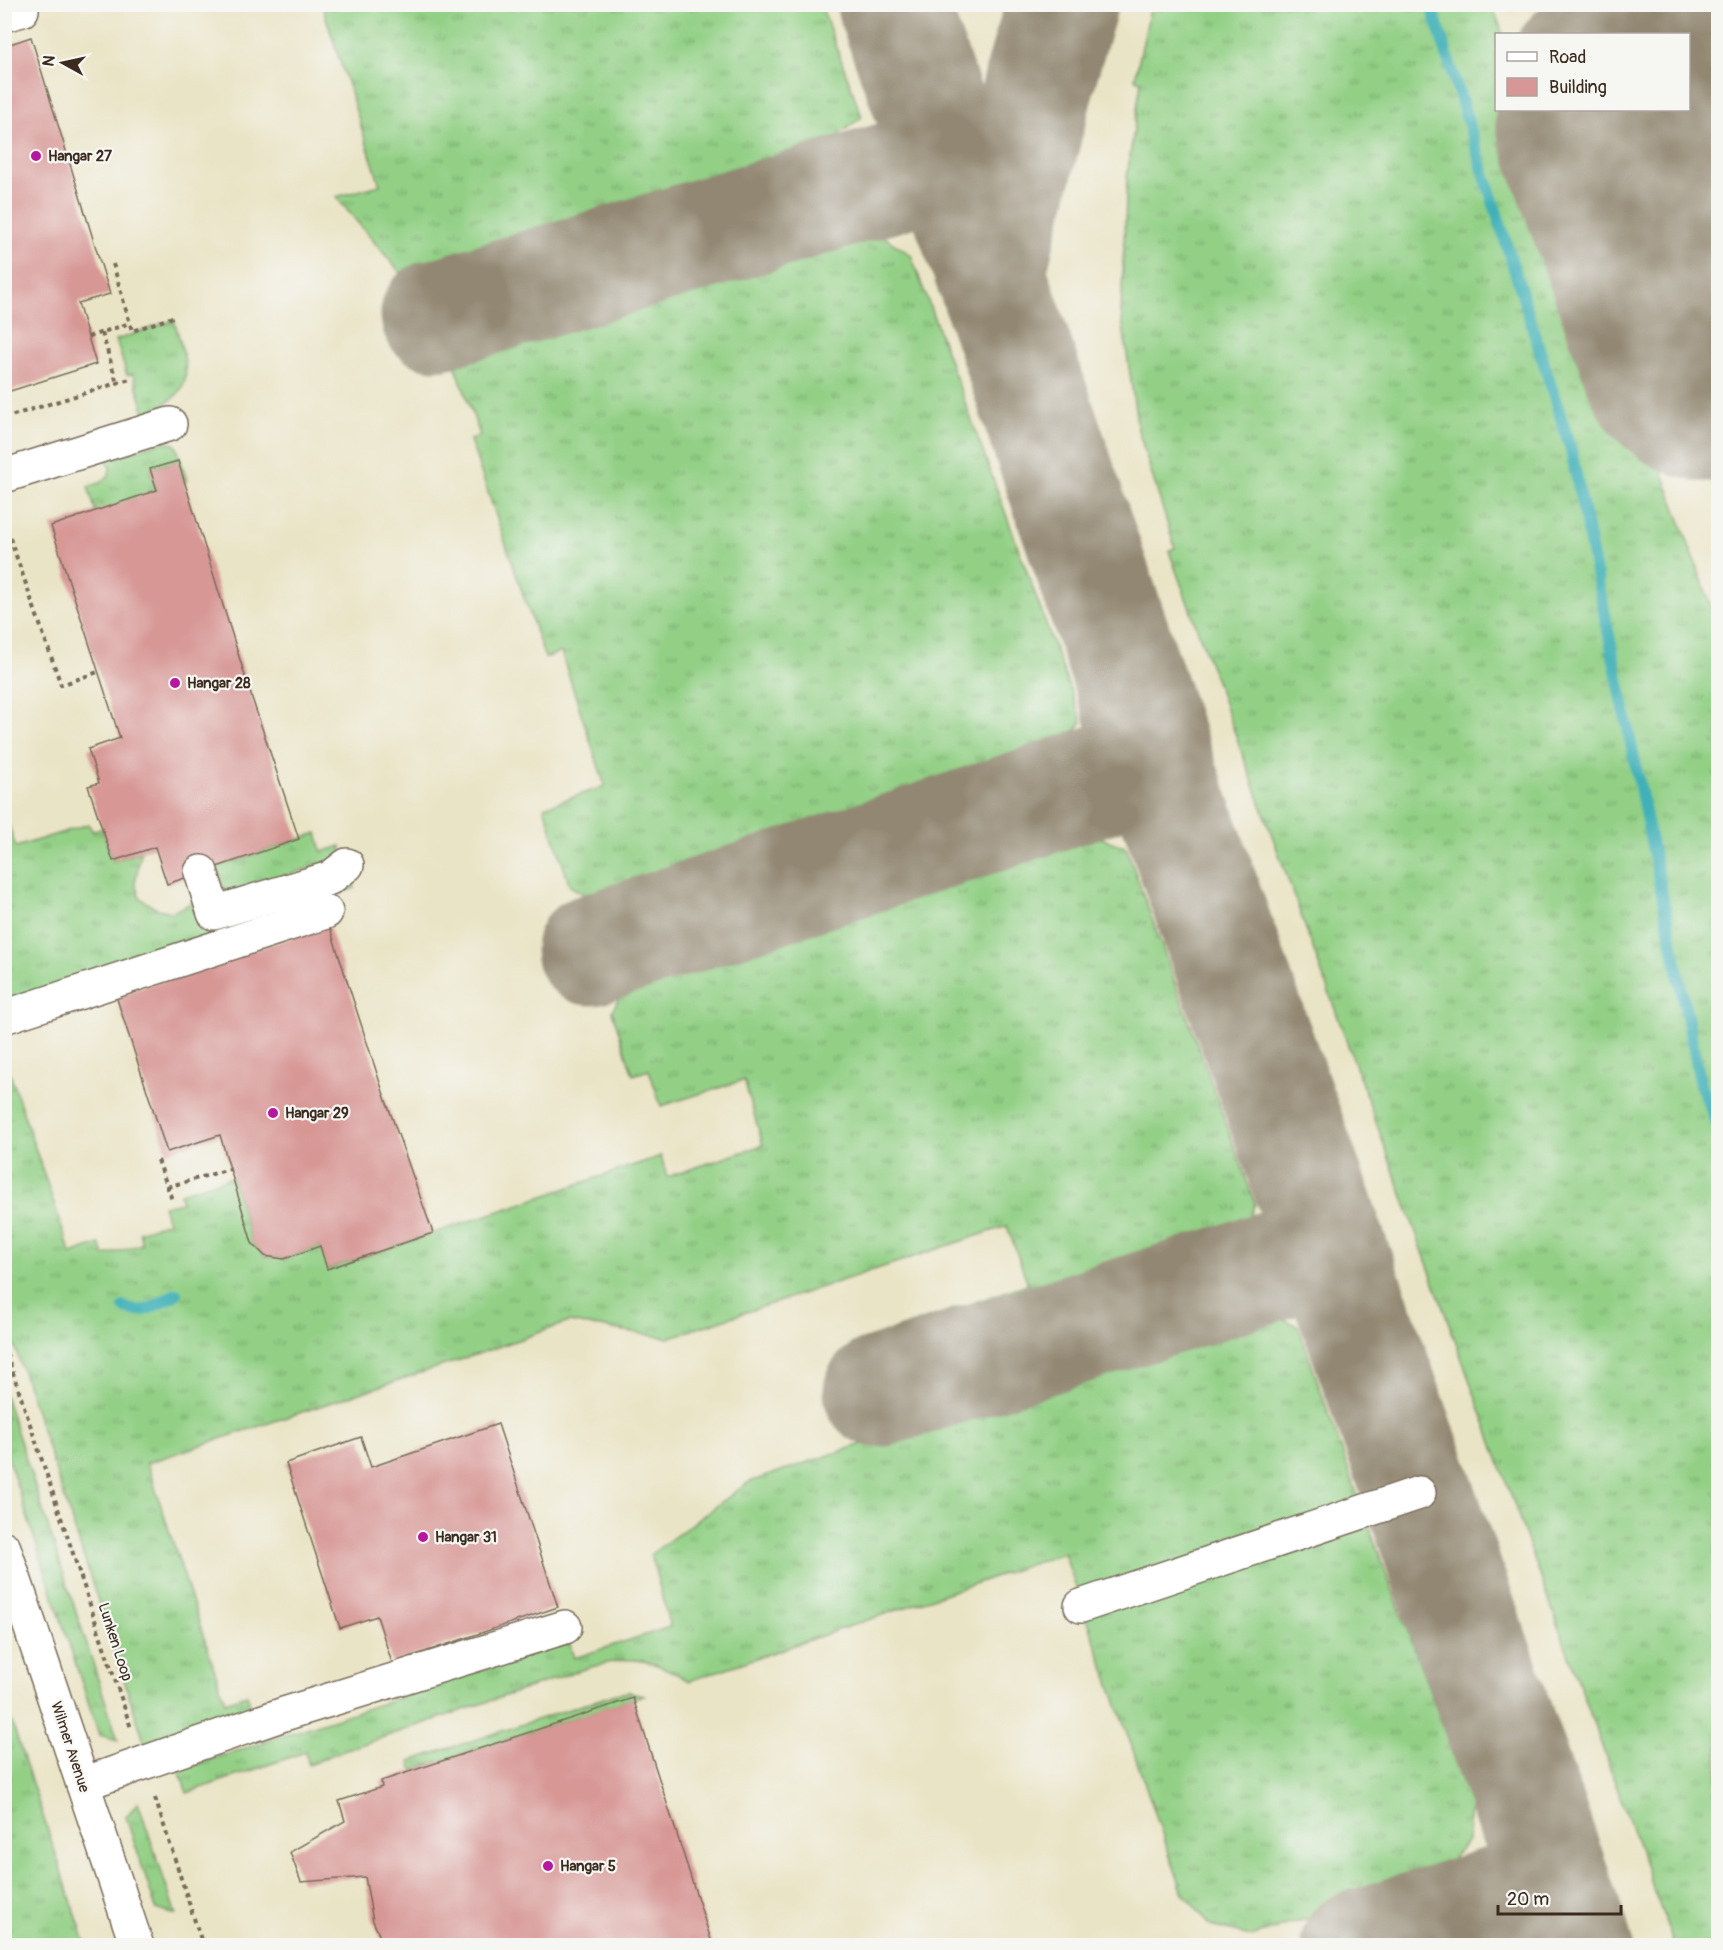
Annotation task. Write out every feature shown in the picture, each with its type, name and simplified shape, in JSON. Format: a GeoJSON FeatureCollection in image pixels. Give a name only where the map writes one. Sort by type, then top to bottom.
{"type":"FeatureCollection","features":[{"type":"Feature","properties":{"kind":"street"},"geometry":{"type":"LineString","coordinates":[[4,476],[170,424]]}},
{"type":"Feature","properties":{"kind":"street"},"geometry":{"type":"LineString","coordinates":[[201,872],[214,913],[330,878],[347,865]]}},
{"type":"Feature","properties":{"kind":"street"},"geometry":{"type":"LineString","coordinates":[[4,1017],[326,912]]}},
{"type":"Feature","properties":{"kind":"street"},"geometry":{"type":"LineString","coordinates":[[1081,1606],[1419,1493]]}},
{"type":"Feature","properties":{"kind":"street","name":"Wilmer Avenue"},"geometry":{"type":"LineString","coordinates":[[4,1548],[137,1946]]}},
{"type":"Feature","properties":{"kind":"street"},"geometry":{"type":"LineString","coordinates":[[83,1784],[284,1714],[565,1627]]}},
{"type":"Feature","properties":{"kind":"path"},"geometry":{"type":"LineString","coordinates":[[112,264],[132,330],[173,317]]}},
{"type":"Feature","properties":{"kind":"path"},"geometry":{"type":"LineString","coordinates":[[88,337],[130,323]]}},
{"type":"Feature","properties":{"kind":"path"},"geometry":{"type":"LineString","coordinates":[[102,333],[117,383]]}},
{"type":"Feature","properties":{"kind":"path"},"geometry":{"type":"LineString","coordinates":[[4,418],[130,379]]}},
{"type":"Feature","properties":{"kind":"path"},"geometry":{"type":"LineString","coordinates":[[4,522],[61,685],[98,672]]}},
{"type":"Feature","properties":{"kind":"path"},"geometry":{"type":"LineString","coordinates":[[158,1160],[172,1200]]}},
{"type":"Feature","properties":{"kind":"path"},"geometry":{"type":"LineString","coordinates":[[167,1187],[230,1169]]}},
{"type":"Feature","properties":{"kind":"path","name":"Lunken Loop"},"geometry":{"type":"LineString","coordinates":[[4,1346],[203,1946]]}},
{"type":"Feature","properties":{"kind":"green space"},"geometry":{"type":"Polygon","coordinates":[[[322,5],[821,5],[862,117],[826,144],[409,283],[336,197],[380,185],[322,5]]]}},
{"type":"Feature","properties":{"kind":"green space"},"geometry":{"type":"Polygon","coordinates":[[[1151,5],[1492,5],[1503,33],[1495,33],[1495,111],[1531,111],[1718,625],[1718,1945],[1674,1945],[1169,551],[1175,548],[1138,430],[1121,312],[1127,177],[1141,81],[1135,79],[1151,5]]]}},
{"type":"Feature","properties":{"kind":"green space"},"geometry":{"type":"Polygon","coordinates":[[[1691,5],[1718,5],[1718,80],[1691,5]]]}},
{"type":"Feature","properties":{"kind":"green space"},"geometry":{"type":"Polygon","coordinates":[[[869,227],[911,255],[1082,722],[1060,750],[592,899],[570,886],[544,807],[605,786],[561,652],[545,658],[470,440],[480,435],[453,359],[842,229],[869,227]]]}},
{"type":"Feature","properties":{"kind":"green space"},"geometry":{"type":"Polygon","coordinates":[[[174,320],[185,365],[182,387],[175,397],[145,413],[133,374],[127,375],[116,340],[174,320]]]}},
{"type":"Feature","properties":{"kind":"green space"},"geometry":{"type":"Polygon","coordinates":[[[166,441],[176,445],[187,481],[184,482],[177,461],[150,469],[157,490],[96,512],[88,487],[100,483],[109,476],[110,468],[107,459],[166,441]]]}},
{"type":"Feature","properties":{"kind":"green space"},"geometry":{"type":"Polygon","coordinates":[[[8,823],[16,847],[89,824],[92,831],[102,828],[113,861],[141,852],[135,883],[140,898],[155,908],[172,912],[193,902],[202,930],[332,888],[351,877],[355,888],[5,1002],[4,824],[8,823]]]}},
{"type":"Feature","properties":{"kind":"green space"},"geometry":{"type":"Polygon","coordinates":[[[317,833],[322,852],[341,846],[342,851],[335,860],[231,893],[223,886],[217,867],[317,833]]]}},
{"type":"Feature","properties":{"kind":"green space"},"geometry":{"type":"Polygon","coordinates":[[[1093,835],[1126,847],[1255,1204],[1241,1237],[869,1357],[851,1344],[1028,1284],[1007,1226],[668,1338],[569,1322],[147,1463],[225,1702],[247,1695],[253,1713],[146,1747],[5,1317],[4,1056],[71,1254],[100,1244],[104,1256],[142,1244],[139,1232],[168,1222],[163,1206],[182,1202],[180,1193],[232,1177],[252,1243],[265,1256],[284,1259],[320,1246],[328,1269],[661,1156],[667,1177],[763,1145],[744,1080],[661,1106],[649,1070],[633,1075],[612,1011],[623,991],[1093,835]]]}},
{"type":"Feature","properties":{"kind":"green space"},"geometry":{"type":"Polygon","coordinates":[[[1262,1310],[1298,1326],[1363,1511],[1472,1805],[1467,1841],[1445,1867],[1371,1899],[1251,1936],[1211,1926],[1183,1893],[1064,1553],[689,1681],[651,1663],[634,1660],[611,1662],[587,1668],[331,1755],[309,1765],[305,1752],[187,1793],[179,1770],[569,1642],[574,1658],[670,1627],[651,1554],[749,1482],[1262,1310]]]}},
{"type":"Feature","properties":{"kind":"green space"},"geometry":{"type":"Polygon","coordinates":[[[5,1395],[118,1740],[99,1735],[5,1449],[5,1395]]]}},
{"type":"Feature","properties":{"kind":"green space"},"geometry":{"type":"Polygon","coordinates":[[[630,1692],[644,1695],[413,1770],[410,1761],[616,1694],[630,1692]]]}},
{"type":"Feature","properties":{"kind":"green space"},"geometry":{"type":"Polygon","coordinates":[[[4,1699],[86,1945],[5,1945],[4,1699]]]}},
{"type":"Feature","properties":{"kind":"green space"},"geometry":{"type":"Polygon","coordinates":[[[138,1802],[176,1915],[156,1909],[126,1817],[138,1802]]]}},
{"type":"Feature","properties":{"kind":"building","name":"Hangar 27"},"geometry":{"type":"Polygon","coordinates":[[[31,37],[110,294],[78,303],[96,364],[4,393],[4,46],[31,37]]]}},
{"type":"Feature","properties":{"kind":"building","name":"Hangar 28"},"geometry":{"type":"Polygon","coordinates":[[[178,461],[251,695],[299,839],[167,884],[155,847],[113,861],[88,786],[99,783],[88,749],[120,738],[51,526],[157,490],[150,469],[178,461]]]}},
{"type":"Feature","properties":{"kind":"building","name":"Hangar 29"},"geometry":{"type":"Polygon","coordinates":[[[329,925],[383,1092],[433,1233],[327,1269],[320,1246],[284,1259],[265,1256],[252,1243],[220,1135],[167,1152],[116,996],[329,925]]]}},
{"type":"Feature","properties":{"kind":"building","name":"Hangar 31"},"geometry":{"type":"Polygon","coordinates":[[[498,1424],[558,1607],[392,1663],[377,1616],[340,1628],[286,1463],[361,1437],[371,1467],[498,1424]]]}},
{"type":"Feature","properties":{"kind":"building","name":"Hangar 5"},"geometry":{"type":"Polygon","coordinates":[[[633,1698],[713,1946],[384,1946],[373,1921],[365,1877],[301,1882],[290,1852],[345,1821],[339,1801],[382,1787],[381,1781],[633,1698]]]}},
{"type":"Feature","properties":{"kind":"waterway"},"geometry":{"type":"LineString","coordinates":[[1431,4],[1571,450],[1701,1085],[1718,1126]]}},
{"type":"Feature","properties":{"kind":"waterway"},"geometry":{"type":"LineString","coordinates":[[124,1307],[130,1310],[144,1310],[176,1294]]}},
{"type":"Feature","properties":{"kind":"taxiway"},"geometry":{"type":"LineString","coordinates":[[892,4],[990,272],[1157,761],[1419,1493],[1577,1946]]}},
{"type":"Feature","properties":{"kind":"taxiway"},"geometry":{"type":"LineString","coordinates":[[990,272],[1044,64],[1062,4]]}},
{"type":"Feature","properties":{"kind":"taxiway"},"geometry":{"type":"LineString","coordinates":[[436,315],[948,160]]}},
{"type":"Feature","properties":{"kind":"taxiway"},"geometry":{"type":"LineString","coordinates":[[591,950],[1157,761]]}},
{"type":"Feature","properties":{"kind":"taxiway"},"geometry":{"type":"LineString","coordinates":[[879,1392],[1331,1247]]}},
{"type":"Feature","properties":{"kind":"taxiway"},"geometry":{"type":"LineString","coordinates":[[1356,1946],[1555,1884]]}},
{"type":"Feature","properties":{"kind":"runway"},"geometry":{"type":"LineString","coordinates":[[1634,111],[1718,344]]}},
{"type":"Feature","properties":{"kind":"place","name":"Hangar 27"},"geometry":{"type":"Point","coordinates":[36,156]}},
{"type":"Feature","properties":{"kind":"place","name":"Hangar 28"},"geometry":{"type":"Point","coordinates":[175,683]}},
{"type":"Feature","properties":{"kind":"place","name":"Hangar 29"},"geometry":{"type":"Point","coordinates":[273,1113]}},
{"type":"Feature","properties":{"kind":"place","name":"Hangar 31"},"geometry":{"type":"Point","coordinates":[423,1537]}},
{"type":"Feature","properties":{"kind":"place","name":"Hangar 5"},"geometry":{"type":"Point","coordinates":[548,1866]}}]}
